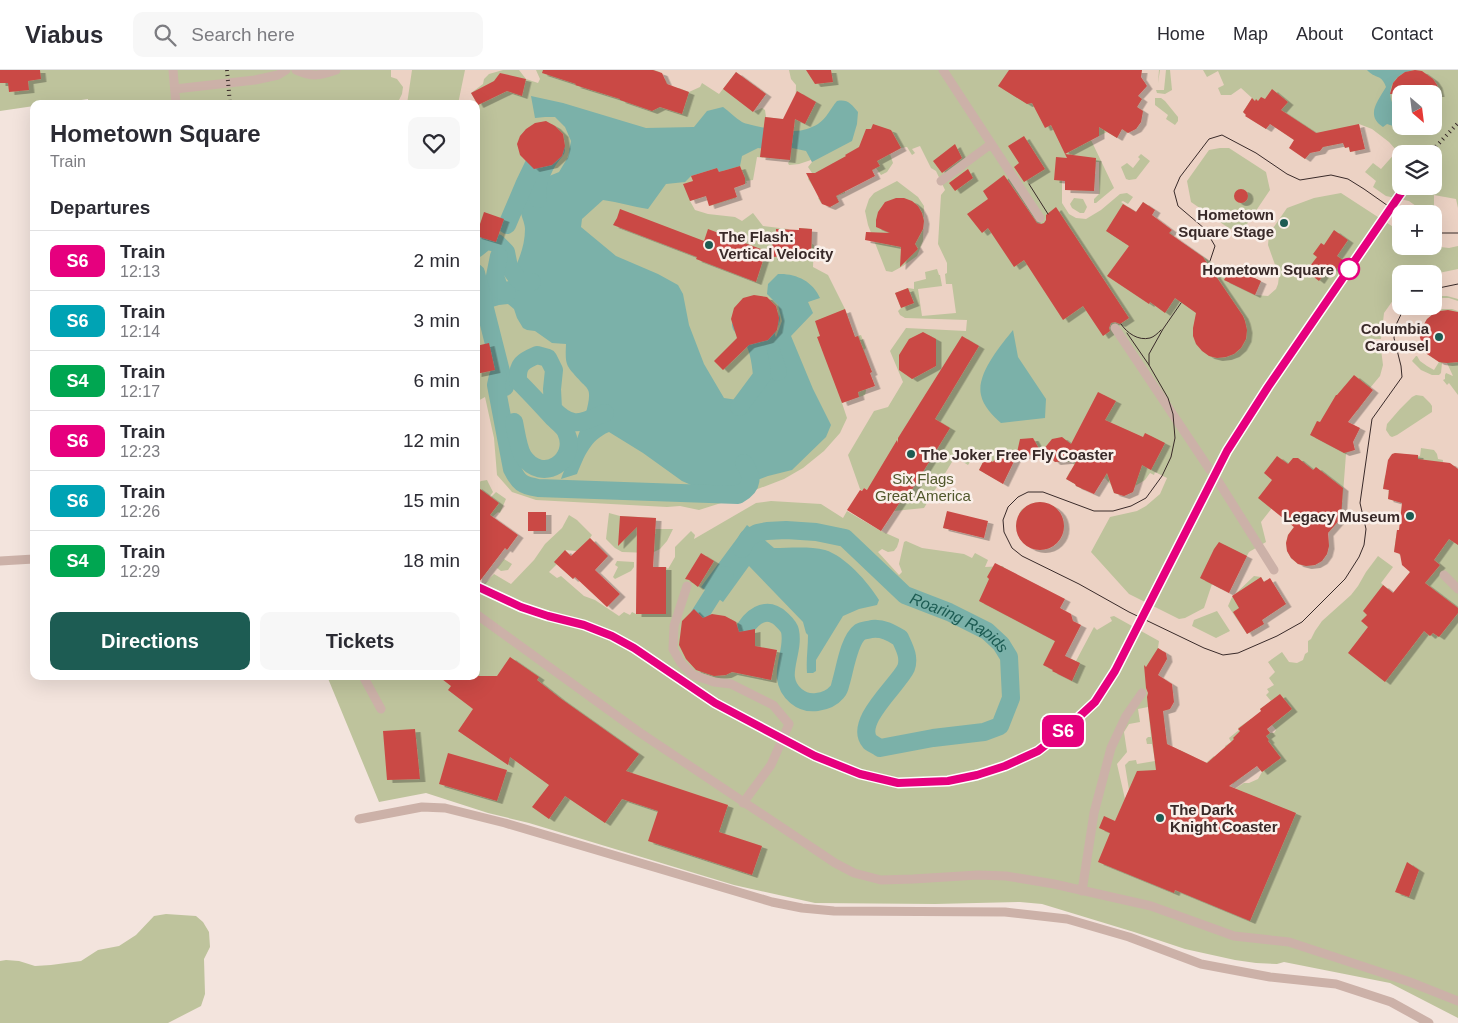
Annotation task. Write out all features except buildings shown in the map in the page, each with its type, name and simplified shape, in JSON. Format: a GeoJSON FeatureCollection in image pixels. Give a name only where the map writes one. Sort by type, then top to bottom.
{"type":"FeatureCollection","features":[{"type":"Feature","properties":{"kind":"lane"},"geometry":{"type":"LineString","coordinates":[[173,70],[176,100]]}},
{"type":"Feature","properties":{"kind":"lane"},"geometry":{"type":"LineString","coordinates":[[175,89],[255,80],[278,75],[286,70]]}},
{"type":"Feature","properties":{"kind":"lane"},"geometry":{"type":"LineString","coordinates":[[296,70],[310,76],[336,70]]}},
{"type":"Feature","properties":{"kind":"lane"},"geometry":{"type":"LineString","coordinates":[[943,70],[1040,218]]}},
{"type":"Feature","properties":{"kind":"lane"},"geometry":{"type":"LineString","coordinates":[[941,182],[991,144]]}},
{"type":"Feature","properties":{"kind":"lane"},"geometry":{"type":"LineString","coordinates":[[1115,328],[1210,470]]}},
{"type":"Feature","properties":{"kind":"lane"},"geometry":{"type":"LineString","coordinates":[[1218,481],[1274,570]]}},
{"type":"Feature","properties":{"kind":"lane"},"geometry":{"type":"LineString","coordinates":[[0,561],[30,559]]}},
{"type":"Feature","properties":{"kind":"lane"},"geometry":{"type":"LineString","coordinates":[[1444,575],[1458,589]]}},
{"type":"Feature","properties":{"kind":"lane"},"geometry":{"type":"LineString","coordinates":[[687,586],[674,626],[673,649],[681,663],[693,675],[714,682],[731,684],[773,705],[789,724],[771,766],[744,803]]}},
{"type":"Feature","properties":{"kind":"lane"},"geometry":{"type":"LineString","coordinates":[[480,617],[639,732],[835,863],[854,873],[881,880],[978,875],[1006,876],[1054,884],[1151,906],[1234,936],[1290,942],[1458,1001]]}},
{"type":"Feature","properties":{"kind":"lane"},"geometry":{"type":"LineString","coordinates":[[365,680],[381,709]]}},
{"type":"Feature","properties":{"kind":"lane"},"geometry":{"type":"LineString","coordinates":[[1082,891],[1094,813],[1111,748],[1126,716],[1142,693]]}},
{"type":"Feature","properties":{"kind":"lane"},"geometry":{"type":"LineString","coordinates":[[359,820],[422,807],[445,808],[504,823],[772,902],[802,908],[834,911],[1005,912],[1067,919],[1129,937],[1201,964],[1270,977],[1336,984],[1391,1002],[1429,1023]]}},
{"type":"Feature","properties":{"kind":"green space","name":"Six Flags Great America"},"geometry":{"type":"Polygon","coordinates":[[[0,70],[1458,70],[1458,1018],[1390,983],[1284,962],[1277,964],[1256,963],[1185,949],[1042,904],[1020,902],[935,904],[815,903],[734,885],[426,793],[379,802],[329,680],[480,680],[480,100],[30,100],[30,107],[0,111],[0,70]]]}},
{"type":"Feature","properties":{"kind":"green space"},"geometry":{"type":"Polygon","coordinates":[[[166,914],[196,916],[203,922],[209,932],[210,947],[204,959],[205,994],[201,1006],[168,1023],[0,1023],[0,961],[19,961],[35,966],[81,961],[98,950],[119,946],[136,935],[154,916],[166,914]]]}},
{"type":"Feature","properties":{"kind":"shaded area"},"geometry":{"type":"Polygon","coordinates":[[[391,70],[412,70],[408,100],[399,100],[403,87],[397,79],[391,77],[391,70]]]}},
{"type":"Feature","properties":{"kind":"shaded area"},"geometry":{"type":"Polygon","coordinates":[[[465,70],[503,70],[489,74],[484,79],[483,84],[471,93],[475,100],[459,100],[465,70]]]}},
{"type":"Feature","properties":{"kind":"shaded area"},"geometry":{"type":"Polygon","coordinates":[[[519,70],[536,70],[540,79],[538,83],[526,79],[519,70]]]}},
{"type":"Feature","properties":{"kind":"shaded area"},"geometry":{"type":"Polygon","coordinates":[[[654,70],[789,70],[791,79],[796,85],[795,121],[766,117],[765,110],[762,108],[753,112],[766,94],[736,72],[719,94],[702,83],[700,87],[689,92],[679,88],[672,93],[665,79],[658,80],[660,72],[654,70]]]}},
{"type":"Feature","properties":{"kind":"shaded area"},"geometry":{"type":"Polygon","coordinates":[[[1142,70],[1159,70],[1158,83],[1160,70],[1166,70],[1164,90],[1156,90],[1157,93],[1165,94],[1172,90],[1170,70],[1203,70],[1207,77],[1218,71],[1224,85],[1218,88],[1221,95],[1231,95],[1241,88],[1252,98],[1243,112],[1266,129],[1269,123],[1294,140],[1305,159],[1310,153],[1323,147],[1343,143],[1345,148],[1349,147],[1350,152],[1364,149],[1359,124],[1372,129],[1392,145],[1392,157],[1381,169],[1373,163],[1365,172],[1376,181],[1373,187],[1386,196],[1409,201],[1415,205],[1392,205],[1392,226],[1341,193],[1314,198],[1287,208],[1269,234],[1268,245],[1279,276],[1276,289],[1268,296],[1255,295],[1261,281],[1250,276],[1251,271],[1245,268],[1243,272],[1231,267],[1224,271],[1186,245],[1172,239],[1174,236],[1170,232],[1171,230],[1148,220],[1155,210],[1143,202],[1136,212],[1121,202],[1123,201],[1128,204],[1133,197],[1127,193],[1120,194],[1101,210],[1086,219],[1076,218],[1069,214],[1062,203],[1062,180],[1065,181],[1066,190],[1094,191],[1096,162],[1099,162],[1099,194],[1094,199],[1094,203],[1114,188],[1091,140],[1107,132],[1117,138],[1122,129],[1127,133],[1130,129],[1136,129],[1141,121],[1143,111],[1137,107],[1142,99],[1137,95],[1146,87],[1145,82],[1140,81],[1142,70]],[[1155,98],[1155,105],[1168,115],[1166,119],[1175,125],[1178,117],[1165,101],[1161,98],[1155,98]],[[1229,148],[1209,150],[1187,181],[1191,202],[1230,229],[1247,224],[1270,190],[1266,172],[1229,148]],[[1141,154],[1138,157],[1140,159],[1133,168],[1127,163],[1121,167],[1126,179],[1136,179],[1150,161],[1141,154]],[[1074,198],[1070,204],[1072,208],[1080,213],[1084,213],[1087,207],[1083,199],[1074,198]]]}},
{"type":"Feature","properties":{"kind":"shaded area"},"geometry":{"type":"Polygon","coordinates":[[[920,146],[931,168],[936,171],[945,190],[941,195],[938,244],[947,263],[946,284],[952,284],[956,313],[922,316],[918,289],[942,286],[937,269],[925,272],[926,279],[914,282],[914,289],[908,288],[895,293],[901,308],[898,311],[905,318],[967,320],[966,331],[906,328],[890,351],[903,382],[888,407],[874,411],[848,455],[860,489],[862,491],[864,488],[894,506],[894,511],[924,508],[955,457],[968,465],[972,459],[982,456],[985,458],[979,470],[1003,483],[1016,457],[1042,454],[1055,462],[1073,462],[1075,469],[1070,471],[1066,479],[1076,486],[1084,490],[1105,478],[1111,485],[1114,493],[1124,496],[1133,492],[1135,486],[1145,480],[1150,473],[1154,475],[1155,472],[1167,478],[1160,494],[1137,511],[1110,517],[1091,552],[1129,594],[1179,619],[1185,618],[1204,608],[1212,584],[1221,589],[1233,583],[1249,552],[1266,542],[1261,522],[1272,508],[1294,527],[1288,535],[1286,543],[1287,551],[1291,558],[1298,564],[1306,566],[1315,565],[1322,561],[1327,554],[1329,546],[1325,532],[1329,532],[1337,523],[1333,520],[1341,520],[1346,454],[1352,451],[1354,447],[1338,417],[1358,410],[1372,390],[1370,388],[1380,376],[1383,365],[1381,349],[1376,349],[1375,339],[1381,339],[1384,313],[1392,302],[1392,315],[1434,315],[1427,319],[1421,333],[1423,348],[1427,354],[1439,362],[1434,370],[1420,361],[1417,356],[1412,361],[1421,370],[1432,375],[1439,375],[1442,363],[1447,363],[1453,376],[1446,373],[1443,380],[1447,385],[1449,383],[1458,395],[1458,469],[1451,464],[1442,474],[1443,460],[1438,459],[1434,450],[1421,448],[1420,456],[1395,453],[1390,456],[1383,488],[1389,490],[1388,499],[1402,503],[1401,530],[1397,530],[1394,551],[1400,554],[1410,572],[1393,593],[1381,583],[1393,567],[1378,556],[1351,595],[1322,621],[1308,641],[1308,652],[1303,660],[1297,663],[1289,662],[1282,652],[1268,662],[1275,672],[1269,678],[1274,685],[1267,689],[1269,692],[1266,695],[1271,701],[1260,709],[1276,730],[1274,733],[1270,733],[1260,720],[1251,719],[1238,728],[1239,730],[1229,738],[1231,742],[1225,746],[1226,749],[1200,768],[1194,757],[1180,750],[1168,755],[1163,711],[1170,709],[1158,675],[1165,653],[1158,648],[1159,641],[1114,616],[1110,617],[1112,621],[1097,630],[1094,627],[1076,661],[1061,654],[1072,620],[1060,608],[1003,566],[985,567],[988,560],[975,553],[972,558],[964,554],[922,548],[906,541],[904,542],[899,564],[902,572],[899,575],[878,552],[882,549],[888,552],[894,551],[899,539],[847,511],[843,518],[821,504],[771,501],[756,503],[694,539],[695,535],[691,531],[675,547],[675,557],[668,569],[666,567],[636,614],[632,612],[630,615],[624,612],[619,616],[595,600],[584,596],[561,576],[557,578],[549,572],[557,564],[573,579],[583,568],[565,550],[576,551],[594,570],[608,556],[590,538],[592,535],[569,515],[562,528],[545,544],[534,560],[511,584],[494,574],[484,584],[480,583],[480,580],[501,553],[491,518],[498,512],[500,513],[506,499],[496,492],[491,497],[493,492],[487,480],[480,482],[480,400],[485,397],[494,438],[497,475],[512,492],[536,500],[667,507],[680,506],[699,510],[784,479],[803,468],[824,451],[840,433],[847,418],[842,403],[865,395],[870,373],[872,372],[861,335],[855,337],[845,309],[828,275],[813,267],[814,245],[812,244],[812,229],[800,228],[799,236],[788,229],[763,226],[753,213],[742,221],[735,217],[708,214],[695,210],[690,201],[706,196],[710,206],[736,198],[734,187],[753,180],[757,157],[790,160],[789,165],[811,160],[812,162],[808,167],[812,173],[808,179],[820,197],[818,198],[821,203],[830,207],[839,202],[837,196],[845,193],[845,189],[876,168],[881,175],[887,172],[893,163],[890,154],[907,147],[912,155],[915,153],[912,149],[920,146]],[[897,181],[874,193],[869,199],[865,211],[868,225],[886,271],[892,272],[917,256],[923,241],[924,206],[918,197],[897,181]],[[1416,395],[1387,424],[1386,430],[1390,436],[1397,435],[1432,412],[1430,403],[1423,396],[1416,395]],[[1041,502],[1034,503],[1021,510],[1016,524],[1020,539],[1025,544],[1031,548],[1046,549],[1058,541],[1064,527],[1060,513],[1055,507],[1041,502]],[[947,512],[943,528],[983,537],[947,512]],[[609,513],[606,539],[622,552],[651,553],[660,549],[667,541],[673,529],[655,529],[656,518],[620,516],[609,513]],[[504,559],[497,568],[501,571],[508,570],[512,564],[504,559]],[[617,561],[615,565],[618,567],[613,577],[615,579],[631,571],[634,567],[634,562],[617,561]],[[1254,576],[1232,597],[1228,606],[1247,634],[1264,624],[1262,620],[1286,604],[1270,579],[1264,582],[1261,577],[1254,576]],[[1217,611],[1194,620],[1192,626],[1216,638],[1230,631],[1217,611]]]}},
{"type":"Feature","properties":{"kind":"shaded area"},"geometry":{"type":"Polygon","coordinates":[[[1434,195],[1456,199],[1458,208],[1458,246],[1442,247],[1442,205],[1434,205],[1434,195]]]}},
{"type":"Feature","properties":{"kind":"shaded area"},"geometry":{"type":"Polygon","coordinates":[[[1458,269],[1458,299],[1442,296],[1442,272],[1458,269]]]}},
{"type":"Feature","properties":{"kind":"shaded area"},"geometry":{"type":"Polygon","coordinates":[[[1442,298],[1458,301],[1458,311],[1442,309],[1442,298]]]}},
{"type":"Feature","properties":{"kind":"shaded area"},"geometry":{"type":"Polygon","coordinates":[[[1148,707],[1151,737],[1146,739],[1147,744],[1152,744],[1155,761],[1137,764],[1136,760],[1129,761],[1125,765],[1129,790],[1125,799],[1117,764],[1127,752],[1124,732],[1129,724],[1140,722],[1138,709],[1148,707]]]}},
{"type":"Feature","properties":{"kind":"shaded area"},"geometry":{"type":"Polygon","coordinates":[[[1257,765],[1262,772],[1258,779],[1244,783],[1235,789],[1213,821],[1221,770],[1233,784],[1257,765]]]}},
{"type":"Feature","properties":{"kind":"water"},"geometry":{"type":"Polygon","coordinates":[[[1367,70],[1415,70],[1400,75],[1391,87],[1392,126],[1387,124],[1383,127],[1375,118],[1375,108],[1386,87],[1380,78],[1367,70]]]}},
{"type":"Feature","properties":{"kind":"water"},"geometry":{"type":"Polygon","coordinates":[[[531,96],[563,103],[646,128],[694,127],[707,111],[723,107],[746,124],[790,131],[804,130],[818,124],[837,101],[847,101],[858,112],[852,141],[812,162],[806,151],[792,148],[791,152],[758,148],[742,156],[740,166],[719,172],[717,168],[691,176],[685,182],[666,184],[648,209],[603,200],[582,219],[581,227],[616,256],[678,285],[683,294],[689,325],[704,364],[724,398],[744,401],[763,389],[766,364],[782,321],[778,305],[767,294],[768,284],[778,274],[784,274],[803,279],[813,287],[820,298],[808,302],[813,313],[791,336],[813,389],[831,425],[826,437],[792,470],[768,476],[716,496],[682,481],[643,453],[609,432],[602,435],[592,444],[577,474],[561,479],[584,419],[589,397],[587,389],[566,362],[566,344],[552,343],[535,331],[523,328],[514,309],[508,304],[480,311],[480,285],[491,269],[501,283],[509,281],[518,262],[525,236],[525,226],[520,210],[521,203],[539,168],[542,179],[559,172],[568,157],[571,141],[565,127],[555,117],[535,118],[531,96]]]}},
{"type":"Feature","properties":{"kind":"water"},"geometry":{"type":"Polygon","coordinates":[[[1013,330],[1018,357],[1046,399],[1045,418],[1001,423],[986,407],[980,387],[982,378],[991,360],[1013,330]]]}},
{"type":"Feature","properties":{"kind":"water"},"geometry":{"type":"Polygon","coordinates":[[[747,525],[774,548],[813,548],[833,553],[848,564],[869,585],[879,600],[877,605],[859,609],[843,616],[816,660],[816,671],[813,673],[807,673],[808,635],[803,622],[749,566],[723,602],[701,587],[747,525]]]}},
{"type":"Feature","properties":{"kind":"waterway"},"geometry":{"type":"LineString","coordinates":[[507,225],[536,160],[530,145]]}},
{"type":"Feature","properties":{"kind":"waterway"},"geometry":{"type":"LineString","coordinates":[[538,199],[539,179],[556,148]]}},
{"type":"Feature","properties":{"kind":"waterway"},"geometry":{"type":"LineString","coordinates":[[480,246],[486,241],[497,243],[506,252],[509,267],[520,282],[532,282]]}},
{"type":"Feature","properties":{"kind":"waterway"},"geometry":{"type":"LineString","coordinates":[[499,256],[495,276],[500,290],[507,293]]}},
{"type":"Feature","properties":{"kind":"waterway"},"geometry":{"type":"LineString","coordinates":[[480,289],[505,387]]}},
{"type":"Feature","properties":{"kind":"waterway"},"geometry":{"type":"LineString","coordinates":[[771,319],[766,336],[778,372]]}},
{"type":"Feature","properties":{"kind":"waterway"},"geometry":{"type":"LineString","coordinates":[[739,407],[762,376],[756,346],[752,337],[741,325]]}},
{"type":"Feature","properties":{"kind":"waterway"},"geometry":{"type":"LineString","coordinates":[[514,422],[521,453],[531,464],[548,469],[563,460],[569,442],[565,430],[518,381],[522,364],[537,355],[548,358],[554,370],[552,389],[553,409],[560,416],[566,420],[578,422],[605,413]]}},
{"type":"Feature","properties":{"kind":"waterway"},"geometry":{"type":"LineString","coordinates":[[498,376],[496,385],[512,469],[519,480],[528,486],[538,488],[738,495],[747,488],[750,481],[749,473],[744,463]]}},
{"type":"Feature","properties":{"kind":"waterway","name":"Roaring Rapids"},"geometry":{"type":"LineString","coordinates":[[742,549],[748,538],[757,533],[767,531],[816,532],[845,538],[905,595],[949,612],[987,631],[1001,644],[1009,657],[1011,698],[1000,726],[984,732],[933,738],[880,748],[870,742],[866,734],[867,724],[872,714],[906,668],[907,656],[900,638],[880,629],[860,632],[850,648],[838,691],[828,699],[812,702],[796,696],[786,681],[791,640],[789,627],[771,613],[758,616],[746,627]]}},
{"type":"Feature","properties":{"kind":"waterway","name":"Roaring Rapids"},"geometry":{"type":"LineString","coordinates":[[699,616],[725,575]]}},
{"type":"Feature","properties":{"kind":"tram line"},"geometry":{"type":"LineString","coordinates":[[1210,261],[1215,246],[1205,229],[1178,206],[1174,191],[1180,177],[1209,139],[1222,135],[1300,180],[1331,175],[1348,179],[1392,209]]}},
{"type":"Feature","properties":{"kind":"tram line"},"geometry":{"type":"LineString","coordinates":[[1029,184],[1048,214]]}},
{"type":"Feature","properties":{"kind":"tram line"},"geometry":{"type":"LineString","coordinates":[[1442,233],[1458,233]]}},
{"type":"Feature","properties":{"kind":"tram line"},"geometry":{"type":"LineString","coordinates":[[1442,287],[1458,284]]}},
{"type":"Feature","properties":{"kind":"tram line"},"geometry":{"type":"LineString","coordinates":[[1181,303],[1149,354],[1149,365],[1168,398],[1173,414],[1175,438],[1171,457],[1162,476],[1146,498],[1131,506],[1113,511],[1094,511],[1043,492],[1028,492],[1018,497],[1008,507],[1003,520],[1004,532],[1012,548],[1022,556],[1079,584],[1129,612],[1204,648],[1223,655],[1238,653],[1277,636],[1302,622],[1345,579],[1359,557],[1364,545],[1366,529],[1360,503],[1372,419],[1402,377],[1394,338],[1395,327],[1401,315]]}},
{"type":"Feature","properties":{"kind":"tram line"},"geometry":{"type":"LineString","coordinates":[[1121,324],[1130,333],[1146,339],[1156,335],[1161,330]]}},
{"type":"Feature","properties":{"kind":"tram line"},"geometry":{"type":"LineString","coordinates":[[1127,333],[1149,365]]}},
{"type":"Feature","properties":{"kind":"railway"},"geometry":{"type":"LineString","coordinates":[[227,70],[230,100]]}},
{"type":"Feature","properties":{"kind":"railway"},"geometry":{"type":"LineString","coordinates":[[1437,145],[1458,123]]}},
{"type":"Feature","properties":{"kind":"railway"},"geometry":{"type":"LineString","coordinates":[[480,588],[521,607],[612,635],[715,703],[815,756],[860,774],[898,783],[948,781],[977,775],[1005,766],[1038,751],[1066,729],[1095,702],[1115,671],[1227,451],[1268,387],[1400,195]]}},
{"type":"Feature","properties":{"kind":"train","name":"S6"},"geometry":{"type":"LineString","coordinates":[[480,588],[521,607],[584,625],[612,636],[634,648],[715,703],[815,756],[860,774],[898,783],[922,783],[948,781],[977,775],[1005,766],[1038,751],[1066,729],[1095,702],[1115,671],[1227,451],[1268,387],[1400,195]]}},
{"type":"Feature","properties":{"kind":"place","name":"Hometown Square Stage"},"geometry":{"type":"Point","coordinates":[1284,223]}},
{"type":"Feature","properties":{"kind":"place","name":"The Flash: Vertical Velocity"},"geometry":{"type":"Point","coordinates":[709,245]}},
{"type":"Feature","properties":{"kind":"place","name":"Hometown Square"},"geometry":{"type":"Point","coordinates":[1349,269]}},
{"type":"Feature","properties":{"kind":"place","name":"Columbia Carousel"},"geometry":{"type":"Point","coordinates":[1439,337]}},
{"type":"Feature","properties":{"kind":"place","name":"The Joker Free Fly Coaster"},"geometry":{"type":"Point","coordinates":[911,454]}},
{"type":"Feature","properties":{"kind":"place","name":"Legacy Museum"},"geometry":{"type":"Point","coordinates":[1410,516]}},
{"type":"Feature","properties":{"kind":"place","name":"The Dark Knight Coaster"},"geometry":{"type":"Point","coordinates":[1160,818]}}]}
